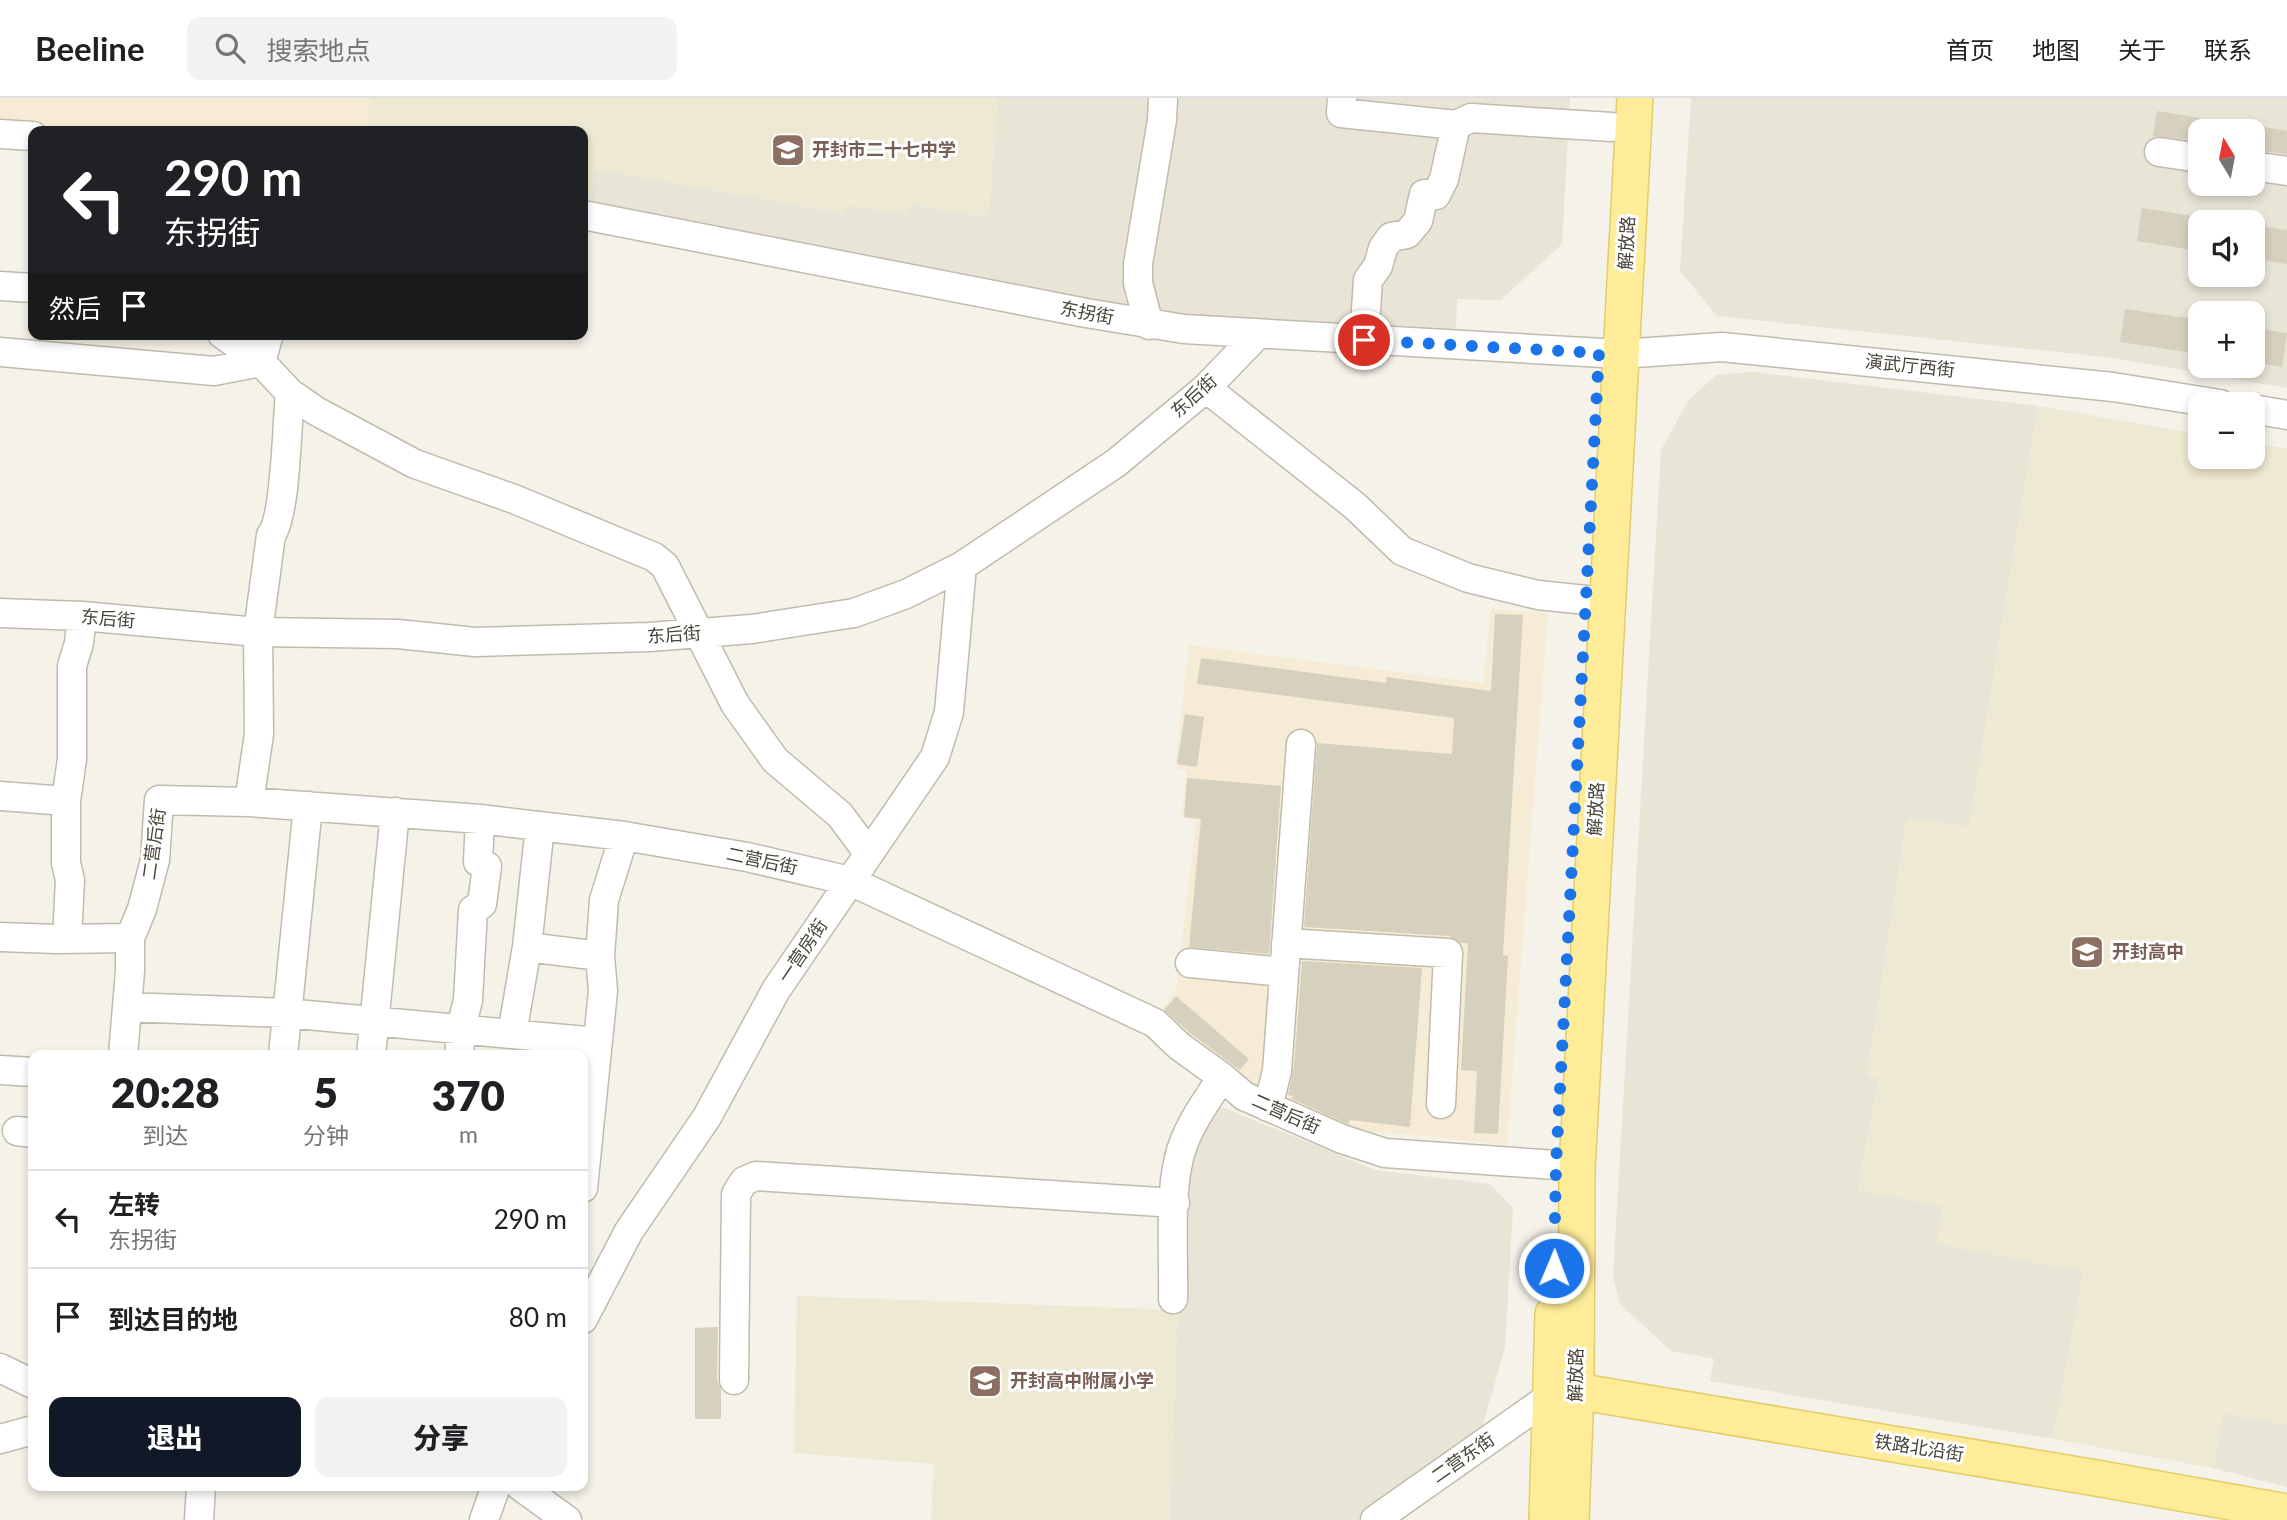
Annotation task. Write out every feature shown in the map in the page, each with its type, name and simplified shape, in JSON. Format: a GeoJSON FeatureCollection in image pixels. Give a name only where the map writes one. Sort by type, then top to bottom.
{"type":"FeatureCollection","features":[{"type":"Feature","properties":{"kind":"main road","name":"解放路"},"geometry":{"type":"LineString","coordinates":[[1571,1520],[1563,1393],[1556,1165],[1586,600],[1635,98]]}},
{"type":"Feature","properties":{"kind":"main road","name":"解放路"},"geometry":{"type":"LineString","coordinates":[[1547,1520],[1563,1393],[1577,1169],[1610,354],[1611,113]]}},
{"type":"Feature","properties":{"kind":"main road","name":"铁路北沿街"},"geometry":{"type":"LineString","coordinates":[[1563,1393],[2096,1478],[2287,1512]]}},
{"type":"Feature","properties":{"kind":"street"},"geometry":{"type":"LineString","coordinates":[[1149,325],[1138,283],[1138,264],[1162,120],[1163,98]]}},
{"type":"Feature","properties":{"kind":"street"},"geometry":{"type":"LineString","coordinates":[[1342,98],[1341,113],[1456,125],[1471,118],[1611,113]]}},
{"type":"Feature","properties":{"kind":"street"},"geometry":{"type":"LineString","coordinates":[[1364,340],[1368,280],[1378,266],[1383,248],[1391,237],[1407,234],[1418,221],[1424,194],[1436,195],[1444,179],[1456,125]]}},
{"type":"Feature","properties":{"kind":"street"},"geometry":{"type":"LineString","coordinates":[[0,134],[28,136]]}},
{"type":"Feature","properties":{"kind":"street"},"geometry":{"type":"LineString","coordinates":[[2159,152],[2188,156]]}},
{"type":"Feature","properties":{"kind":"street"},"geometry":{"type":"LineString","coordinates":[[2265,167],[2287,170]]}},
{"type":"Feature","properties":{"kind":"street","name":"东拐街"},"geometry":{"type":"LineString","coordinates":[[588,216],[1149,325],[1257,335],[1610,354]]}},
{"type":"Feature","properties":{"kind":"street"},"geometry":{"type":"LineString","coordinates":[[0,286],[28,288]]}},
{"type":"Feature","properties":{"kind":"street","name":"东后街"},"geometry":{"type":"LineString","coordinates":[[0,612],[82,616],[258,632],[398,634],[475,642],[649,637],[752,629],[854,613],[906,594],[962,566],[1116,463],[1206,388],[1257,335]]}},
{"type":"Feature","properties":{"kind":"street"},"geometry":{"type":"LineString","coordinates":[[230,340],[261,362],[289,393],[316,411],[415,464],[514,499],[654,557],[665,566],[734,704],[775,760],[840,815],[869,854]]}},
{"type":"Feature","properties":{"kind":"street"},"geometry":{"type":"LineString","coordinates":[[261,362],[267,340]]}},
{"type":"Feature","properties":{"kind":"street","name":"演武厅西街"},"geometry":{"type":"LineString","coordinates":[[1610,354],[1722,347],[2113,387],[2188,399]]}},
{"type":"Feature","properties":{"kind":"street"},"geometry":{"type":"LineString","coordinates":[[0,352],[214,371],[261,362]]}},
{"type":"Feature","properties":{"kind":"street"},"geometry":{"type":"LineString","coordinates":[[1206,388],[1355,506],[1402,551],[1468,578],[1538,595],[1586,600]]}},
{"type":"Feature","properties":{"kind":"street"},"geometry":{"type":"LineString","coordinates":[[250,802],[259,734],[258,632],[271,536],[277,528],[281,504],[289,393]]}},
{"type":"Feature","properties":{"kind":"street"},"geometry":{"type":"LineString","coordinates":[[2265,411],[2287,415]]}},
{"type":"Feature","properties":{"kind":"street","name":"一营房街"},"geometry":{"type":"LineString","coordinates":[[588,1309],[629,1231],[707,1117],[776,989],[934,757],[949,712],[962,566]]}},
{"type":"Feature","properties":{"kind":"street"},"geometry":{"type":"LineString","coordinates":[[67,939],[70,880],[66,863],[66,801],[72,759],[72,667],[79,643],[82,616]]}},
{"type":"Feature","properties":{"kind":"street"},"geometry":{"type":"LineString","coordinates":[[1268,1107],[1277,1072],[1301,744]]}},
{"type":"Feature","properties":{"kind":"street"},"geometry":{"type":"LineString","coordinates":[[0,796],[66,801]]}},
{"type":"Feature","properties":{"kind":"street","name":"二营后街"},"geometry":{"type":"LineString","coordinates":[[123,1050],[130,937],[142,909],[155,860],[159,800],[250,802],[395,812],[624,836],[747,857],[850,881],[1155,1023],[1179,1046],[1244,1096],[1342,1139],[1385,1153],[1556,1165]]}},
{"type":"Feature","properties":{"kind":"street"},"geometry":{"type":"LineString","coordinates":[[283,1050],[308,806]]}},
{"type":"Feature","properties":{"kind":"street"},"geometry":{"type":"LineString","coordinates":[[372,1050],[395,812]]}},
{"type":"Feature","properties":{"kind":"street"},"geometry":{"type":"LineString","coordinates":[[460,1041],[468,1000],[473,909],[481,904],[487,866],[478,862],[480,819]]}},
{"type":"Feature","properties":{"kind":"street"},"geometry":{"type":"LineString","coordinates":[[512,1034],[527,947],[540,826]]}},
{"type":"Feature","properties":{"kind":"street"},"geometry":{"type":"LineString","coordinates":[[588,1136],[603,991],[600,956],[604,900],[624,836]]}},
{"type":"Feature","properties":{"kind":"street"},"geometry":{"type":"LineString","coordinates":[[0,937],[130,937]]}},
{"type":"Feature","properties":{"kind":"street"},"geometry":{"type":"LineString","coordinates":[[1286,943],[1448,953],[1441,1104]]}},
{"type":"Feature","properties":{"kind":"street"},"geometry":{"type":"LineString","coordinates":[[527,947],[600,956]]}},
{"type":"Feature","properties":{"kind":"street"},"geometry":{"type":"LineString","coordinates":[[1190,963],[1284,972]]}},
{"type":"Feature","properties":{"kind":"street"},"geometry":{"type":"LineString","coordinates":[[127,1007],[286,1013],[374,1020],[460,1041],[512,1034],[597,1042]]}},
{"type":"Feature","properties":{"kind":"street"},"geometry":{"type":"LineString","coordinates":[[0,1070],[28,1072]]}},
{"type":"Feature","properties":{"kind":"street"},"geometry":{"type":"LineString","coordinates":[[1173,1299],[1179,1158],[1185,1139],[1222,1077]]}},
{"type":"Feature","properties":{"kind":"street"},"geometry":{"type":"LineString","coordinates":[[734,1380],[736,1194],[744,1181],[756,1176],[1175,1203]]}},
{"type":"Feature","properties":{"kind":"street"},"geometry":{"type":"LineString","coordinates":[[0,1368],[28,1382]]}},
{"type":"Feature","properties":{"kind":"street","name":"二营东街"},"geometry":{"type":"LineString","coordinates":[[1375,1520],[1563,1393]]}},
{"type":"Feature","properties":{"kind":"street"},"geometry":{"type":"LineString","coordinates":[[0,1439],[28,1431]]}},
{"type":"Feature","properties":{"kind":"street"},"geometry":{"type":"LineString","coordinates":[[199,1520],[201,1491]]}},
{"type":"Feature","properties":{"kind":"street"},"geometry":{"type":"LineString","coordinates":[[484,1520],[494,1491]]}},
{"type":"Feature","properties":{"kind":"street"},"geometry":{"type":"LineString","coordinates":[[527,1491],[567,1520]]}},
{"type":"Feature","properties":{"kind":"shaded area"},"geometry":{"type":"Polygon","coordinates":[[[0,98],[370,98],[367,126],[0,127],[0,98]]]}},
{"type":"Feature","properties":{"kind":"shaded area","name":"开封市二十七中学"},"geometry":{"type":"Polygon","coordinates":[[[370,98],[998,98],[988,217],[909,204],[907,215],[845,205],[843,213],[596,169],[589,204],[588,126],[367,126],[370,98]]]}},
{"type":"Feature","properties":{"kind":"shaded area"},"geometry":{"type":"Polygon","coordinates":[[[998,98],[1570,98],[1562,244],[1501,300],[1457,299],[1456,333],[1170,323],[590,204],[595,169],[842,213],[844,205],[907,214],[908,204],[988,217],[998,98]]]}},
{"type":"Feature","properties":{"kind":"shaded area"},"geometry":{"type":"Polygon","coordinates":[[[1691,98],[2287,98],[2287,388],[2229,378],[2265,378],[2265,301],[2188,301],[2188,371],[2114,358],[1717,316],[1680,271],[1691,98]]]}},
{"type":"Feature","properties":{"kind":"shaded area"},"geometry":{"type":"Polygon","coordinates":[[[1752,372],[2038,406],[1969,827],[1907,818],[1867,1076],[1879,1078],[1858,1190],[1943,1206],[1937,1244],[2084,1271],[2053,1439],[1710,1381],[1714,1359],[1671,1351],[1620,1304],[1613,1277],[1661,450],[1688,401],[1716,375],[1752,372]]]}},
{"type":"Feature","properties":{"kind":"shaded area","name":"开封高中"},"geometry":{"type":"Polygon","coordinates":[[[2038,406],[2188,432],[2188,469],[2265,469],[2265,445],[2287,449],[2287,1425],[2223,1413],[2213,1468],[2053,1439],[2084,1271],[1936,1244],[1943,1206],[1858,1191],[1879,1079],[1867,1076],[1907,818],[1969,827],[2038,406]]]}},
{"type":"Feature","properties":{"kind":"shaded area"},"geometry":{"type":"Polygon","coordinates":[[[1491,609],[1548,613],[1507,1145],[1393,1133],[1345,1131],[1247,1090],[1157,1014],[1176,990],[1196,820],[1181,818],[1187,771],[1175,769],[1189,645],[1483,683],[1491,609]]]}},
{"type":"Feature","properties":{"kind":"shaded area"},"geometry":{"type":"Polygon","coordinates":[[[1212,1103],[1375,1170],[1490,1184],[1513,1208],[1505,1348],[1480,1434],[1358,1520],[1169,1520],[1184,1162],[1212,1103]]]}},
{"type":"Feature","properties":{"kind":"shaded area","name":"开封高中附属小学"},"geometry":{"type":"Polygon","coordinates":[[[797,1296],[1178,1310],[1169,1520],[931,1520],[934,1464],[794,1453],[797,1296]]]}},
{"type":"Feature","properties":{"kind":"shaded area"},"geometry":{"type":"Polygon","coordinates":[[[2223,1413],[2287,1425],[2287,1487],[2213,1468],[2223,1413]]]}},
{"type":"Feature","properties":{"kind":"building"},"geometry":{"type":"Polygon","coordinates":[[[2157,111],[2200,118],[2188,119],[2188,140],[2153,136],[2157,111]]]}},
{"type":"Feature","properties":{"kind":"building"},"geometry":{"type":"Polygon","coordinates":[[[2265,127],[2287,131],[2287,154],[2265,151],[2265,127]]]}},
{"type":"Feature","properties":{"kind":"building"},"geometry":{"type":"Polygon","coordinates":[[[2142,208],[2188,215],[2188,249],[2137,241],[2142,208]]]}},
{"type":"Feature","properties":{"kind":"building"},"geometry":{"type":"Polygon","coordinates":[[[2265,227],[2287,230],[2287,264],[2265,261],[2265,227]]]}},
{"type":"Feature","properties":{"kind":"building"},"geometry":{"type":"Polygon","coordinates":[[[2125,309],[2188,318],[2188,352],[2120,342],[2125,309]]]}},
{"type":"Feature","properties":{"kind":"building"},"geometry":{"type":"Polygon","coordinates":[[[2265,330],[2287,333],[2282,367],[2265,364],[2265,330]]]}},
{"type":"Feature","properties":{"kind":"building"},"geometry":{"type":"Polygon","coordinates":[[[1495,614],[1523,615],[1503,955],[1508,956],[1498,1134],[1474,1133],[1477,1071],[1461,1070],[1468,943],[1460,943],[1449,936],[1304,927],[1317,743],[1452,754],[1454,718],[1197,684],[1201,658],[1386,683],[1386,677],[1491,691],[1495,614]]]}},
{"type":"Feature","properties":{"kind":"building"},"geometry":{"type":"Polygon","coordinates":[[[1185,714],[1204,717],[1197,767],[1177,764],[1185,714]]]}},
{"type":"Feature","properties":{"kind":"building"},"geometry":{"type":"Polygon","coordinates":[[[1187,778],[1281,786],[1269,954],[1189,947],[1201,819],[1184,817],[1187,778]]]}},
{"type":"Feature","properties":{"kind":"building"},"geometry":{"type":"Polygon","coordinates":[[[1302,961],[1422,968],[1410,1127],[1350,1120],[1348,1124],[1288,1095],[1294,1067],[1302,961]]]}},
{"type":"Feature","properties":{"kind":"building"},"geometry":{"type":"Polygon","coordinates":[[[1176,996],[1249,1059],[1240,1070],[1164,1010],[1176,996]]]}},
{"type":"Feature","properties":{"kind":"building"},"geometry":{"type":"Polygon","coordinates":[[[718,1327],[717,1380],[721,1390],[721,1419],[695,1419],[695,1328],[718,1327]]]}},
{"type":"Feature","properties":{"kind":"place","name":"开封市二十七中学"},"geometry":{"type":"Point","coordinates":[788,150]}},
{"type":"Feature","properties":{"kind":"place","name":"开封高中"},"geometry":{"type":"Point","coordinates":[2087,952]}},
{"type":"Feature","properties":{"kind":"place","name":"开封高中附属小学"},"geometry":{"type":"Point","coordinates":[985,1381]}},
{"type":"Feature","properties":{"kind":"route"},"geometry":{"type":"LineString","coordinates":[[1364,340],[1599,353],[1556,1165],[1554,1268]]}}]}
